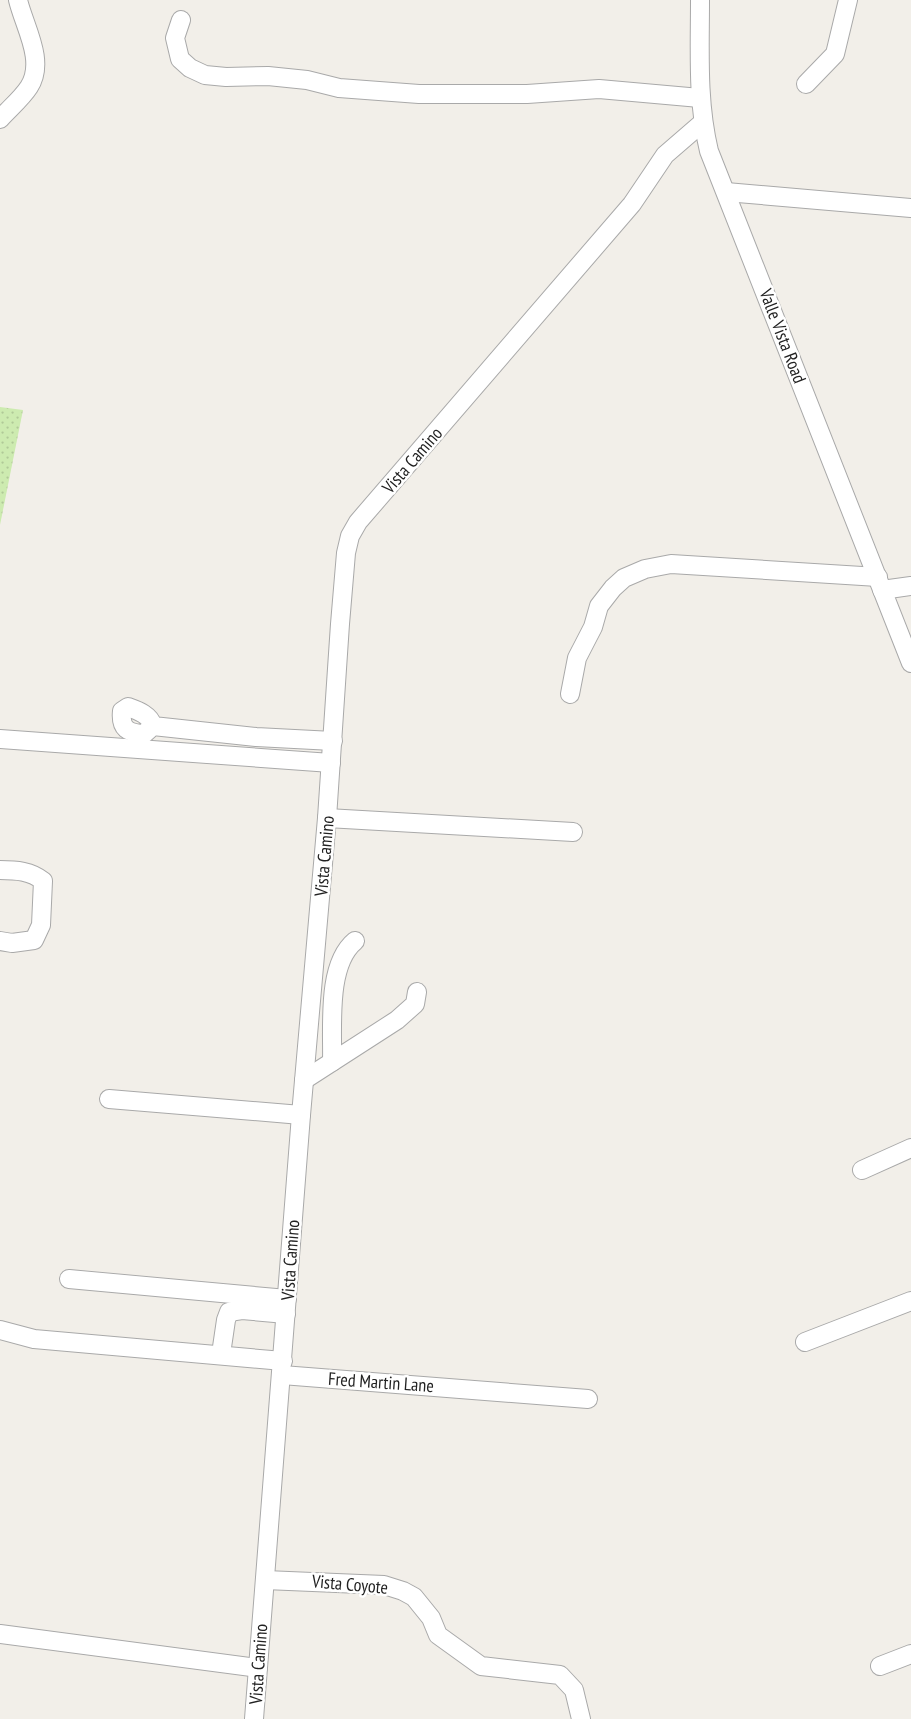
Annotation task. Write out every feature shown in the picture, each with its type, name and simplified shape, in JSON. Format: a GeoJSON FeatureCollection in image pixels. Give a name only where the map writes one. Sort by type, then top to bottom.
{"type":"FeatureCollection","features":[{"type":"Feature","properties":{"kind":"street"},"geometry":{"type":"LineString","coordinates":[[0,119],[30,86],[35,68],[31,39],[18,0]]}},
{"type":"Feature","properties":{"kind":"street","name":"Valle Vista Road"},"geometry":{"type":"LineString","coordinates":[[700,0],[700,98],[702,123],[709,151],[911,663]]}},
{"type":"Feature","properties":{"kind":"street"},"geometry":{"type":"LineString","coordinates":[[806,84],[835,54],[848,0]]}},
{"type":"Feature","properties":{"kind":"street"},"geometry":{"type":"LineString","coordinates":[[181,20],[174,38],[180,59],[190,68],[205,75],[226,77],[268,76],[308,80],[339,88],[420,94],[527,94],[599,89],[700,98]]}},
{"type":"Feature","properties":{"kind":"street","name":"Vista Camino"},"geometry":{"type":"LineString","coordinates":[[254,1719],[301,1115],[333,742],[340,624],[350,536],[358,522],[632,204],[665,156],[702,123]]}},
{"type":"Feature","properties":{"kind":"street"},"geometry":{"type":"LineString","coordinates":[[726,192],[911,208]]}},
{"type":"Feature","properties":{"kind":"street"},"geometry":{"type":"LineString","coordinates":[[570,694],[577,658],[593,626],[599,606],[624,578],[645,569],[671,564],[911,586]]}},
{"type":"Feature","properties":{"kind":"street"},"geometry":{"type":"LineString","coordinates":[[153,726],[256,737],[333,742]]}},
{"type":"Feature","properties":{"kind":"street"},"geometry":{"type":"LineString","coordinates":[[0,739],[331,763]]}},
{"type":"Feature","properties":{"kind":"street"},"geometry":{"type":"LineString","coordinates":[[327,818],[573,832]]}},
{"type":"Feature","properties":{"kind":"street"},"geometry":{"type":"LineString","coordinates":[[0,870],[15,870],[36,875],[43,881],[41,925],[34,940],[12,943],[0,941]]}},
{"type":"Feature","properties":{"kind":"street"},"geometry":{"type":"LineString","coordinates":[[332,1062],[335,984],[340,960],[349,946],[355,941]]}},
{"type":"Feature","properties":{"kind":"street"},"geometry":{"type":"LineString","coordinates":[[304,1080],[397,1020],[415,1004],[417,992]]}},
{"type":"Feature","properties":{"kind":"street"},"geometry":{"type":"LineString","coordinates":[[109,1099],[301,1115]]}},
{"type":"Feature","properties":{"kind":"street"},"geometry":{"type":"LineString","coordinates":[[862,1170],[911,1148]]}},
{"type":"Feature","properties":{"kind":"street"},"geometry":{"type":"LineString","coordinates":[[69,1279],[287,1306]]}},
{"type":"Feature","properties":{"kind":"street"},"geometry":{"type":"LineString","coordinates":[[805,1342],[911,1301]]}},
{"type":"Feature","properties":{"kind":"street"},"geometry":{"type":"LineString","coordinates":[[221,1354],[229,1312],[287,1306]]}},
{"type":"Feature","properties":{"kind":"street","name":"Fred Martin Lane"},"geometry":{"type":"LineString","coordinates":[[0,1330],[34,1339],[221,1354],[282,1368],[480,1390],[588,1399]]}},
{"type":"Feature","properties":{"kind":"street","name":"Vista Coyote"},"geometry":{"type":"LineString","coordinates":[[265,1580],[384,1585],[403,1590],[414,1598],[431,1618],[438,1635],[481,1666],[560,1675],[574,1690],[581,1719]]}},
{"type":"Feature","properties":{"kind":"street"},"geometry":{"type":"LineString","coordinates":[[0,1634],[258,1668]]}},
{"type":"Feature","properties":{"kind":"street"},"geometry":{"type":"LineString","coordinates":[[880,1666],[911,1654]]}},
{"type":"Feature","properties":{"kind":"green space"},"geometry":{"type":"Polygon","coordinates":[[[0,407],[23,410],[0,525],[0,407]]]}}]}
